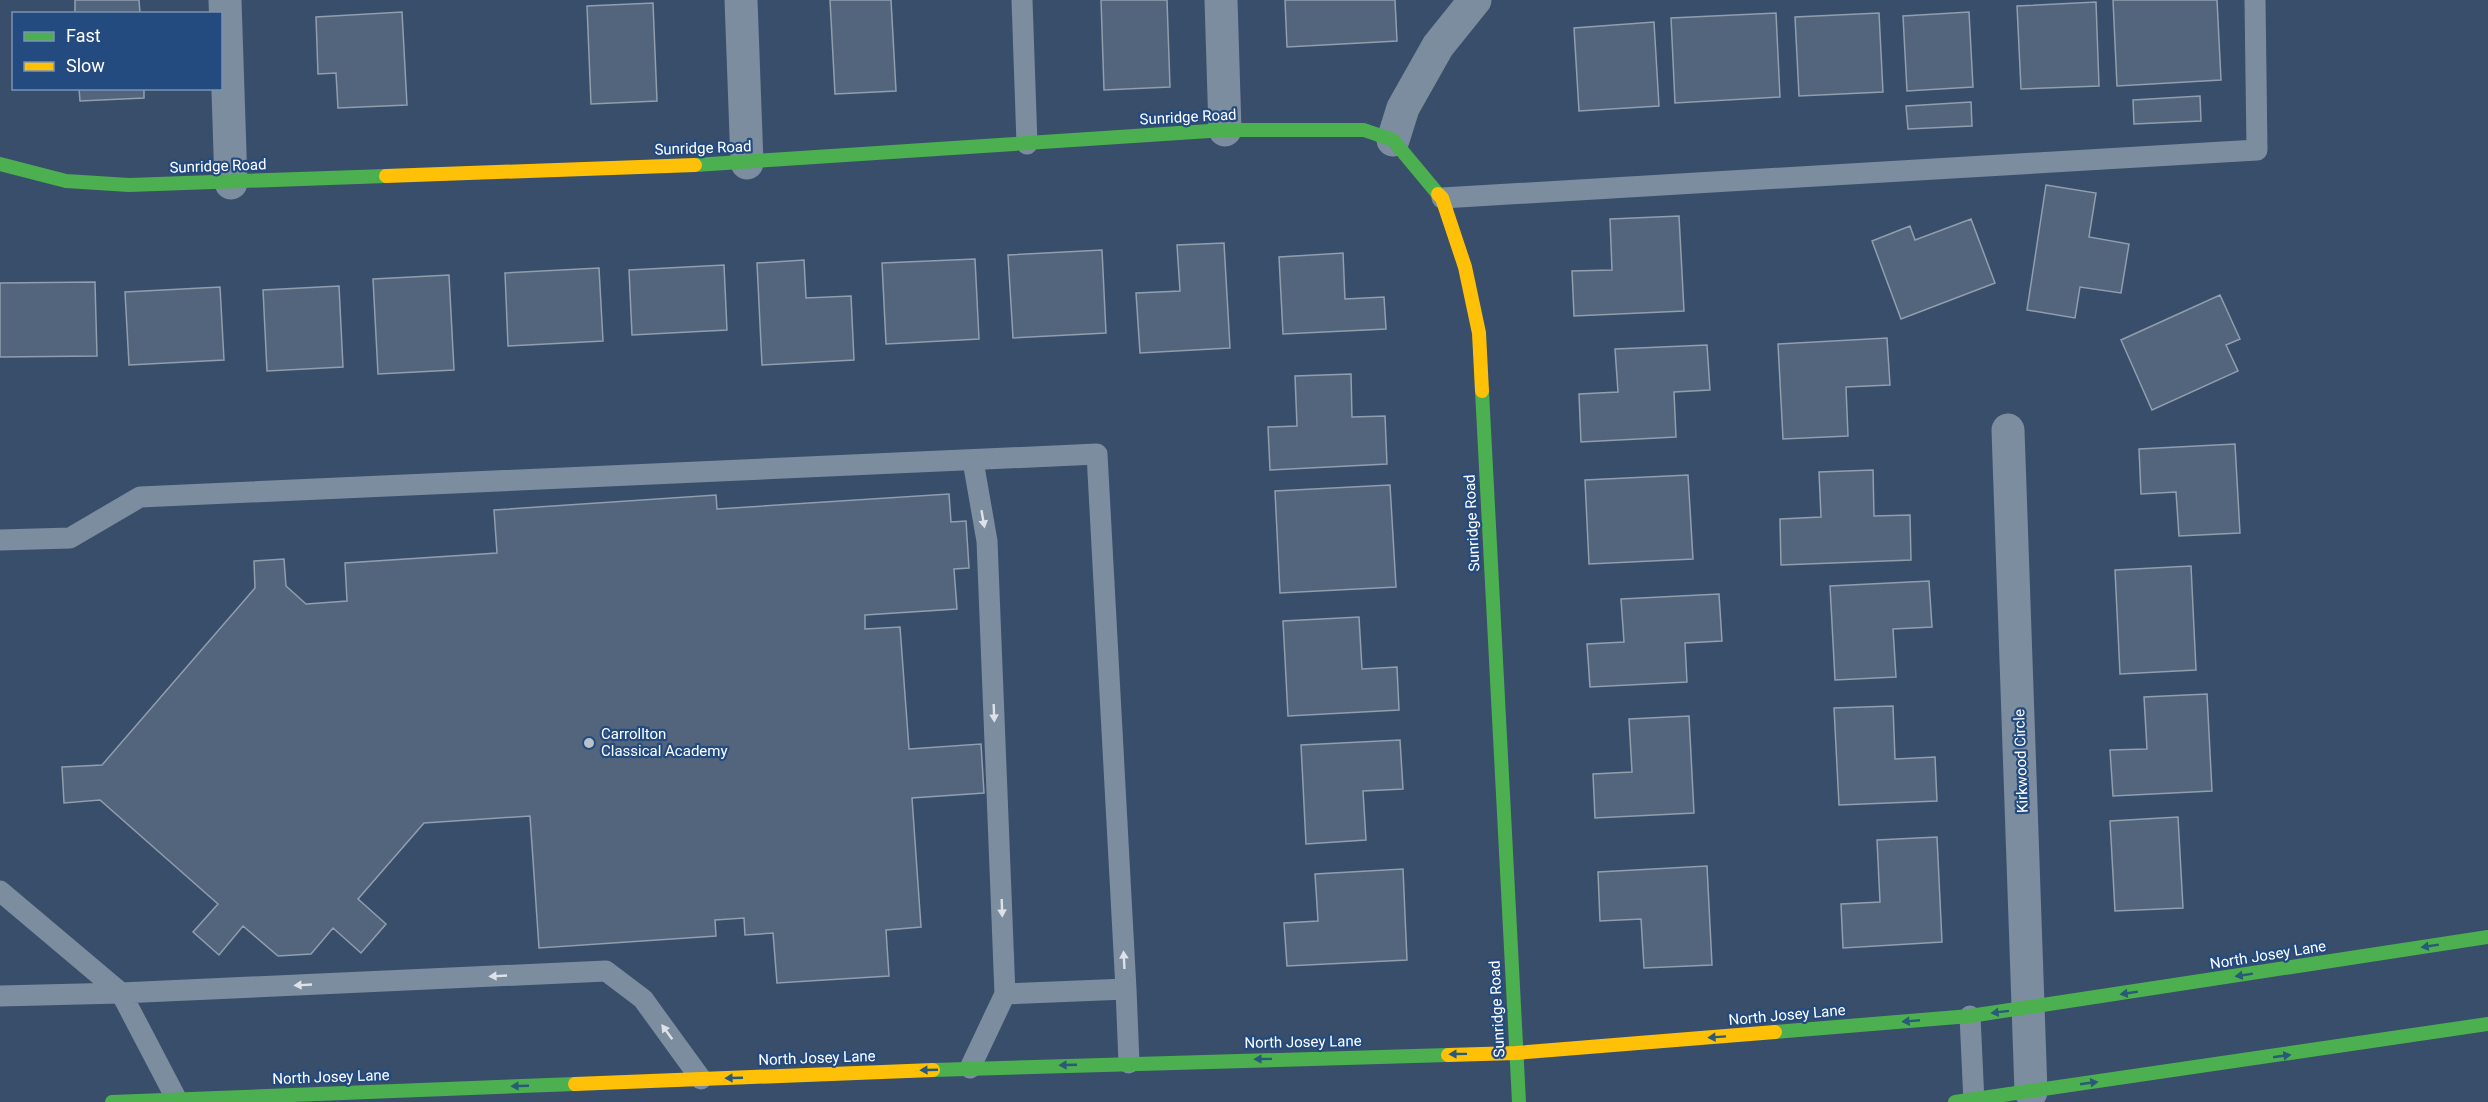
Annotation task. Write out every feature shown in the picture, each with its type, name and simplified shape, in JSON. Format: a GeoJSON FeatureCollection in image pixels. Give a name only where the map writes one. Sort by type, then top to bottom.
{"type":"FeatureCollection","features":[{"type":"Feature","properties":{"kind":"main road","name":"Sunridge Road"},"geometry":{"type":"LineString","coordinates":[[0,164],[66,181],[129,185],[747,163],[1225,130],[1364,130],[1393,140],[1442,198],[1465,267],[1479,333],[1519,1102]]}},
{"type":"Feature","properties":{"kind":"main road","name":"North Josey Lane"},"geometry":{"type":"LineString","coordinates":[[112,1102],[578,1093],[701,1079],[970,1068],[1516,1053],[1970,1016],[2488,937]]}},
{"type":"Feature","properties":{"kind":"main road"},"geometry":{"type":"LineString","coordinates":[[1968,1101],[2488,1024]]}},
{"type":"Feature","properties":{"kind":"street"},"geometry":{"type":"LineString","coordinates":[[225,0],[231,183]]}},
{"type":"Feature","properties":{"kind":"street"},"geometry":{"type":"LineString","coordinates":[[741,0],[747,163]]}},
{"type":"Feature","properties":{"kind":"street"},"geometry":{"type":"LineString","coordinates":[[1221,0],[1225,130]]}},
{"type":"Feature","properties":{"kind":"street"},"geometry":{"type":"LineString","coordinates":[[1393,140],[1403,108],[1438,46],[1475,0]]}},
{"type":"Feature","properties":{"kind":"street","name":"Kirkwood Circle"},"geometry":{"type":"LineString","coordinates":[[2008,430],[2030,1008],[2031,1092]]}},
{"type":"Feature","properties":{"kind":"lane"},"geometry":{"type":"LineString","coordinates":[[1022,0],[1027,144]]}},
{"type":"Feature","properties":{"kind":"lane"},"geometry":{"type":"LineString","coordinates":[[1442,198],[2257,150],[2255,0]]}},
{"type":"Feature","properties":{"kind":"lane"},"geometry":{"type":"LineString","coordinates":[[0,540],[70,538],[140,497],[1097,454],[1129,1063]]}},
{"type":"Feature","properties":{"kind":"lane"},"geometry":{"type":"LineString","coordinates":[[970,1068],[1005,994],[987,541],[973,461]]}},
{"type":"Feature","properties":{"kind":"lane"},"geometry":{"type":"LineString","coordinates":[[0,891],[121,993],[177,1101]]}},
{"type":"Feature","properties":{"kind":"lane"},"geometry":{"type":"LineString","coordinates":[[0,996],[121,993],[606,971],[643,999],[701,1079]]}},
{"type":"Feature","properties":{"kind":"lane"},"geometry":{"type":"LineString","coordinates":[[1005,994],[1126,990]]}},
{"type":"Feature","properties":{"kind":"lane"},"geometry":{"type":"LineString","coordinates":[[1968,1101],[1970,1016]]}},
{"type":"Feature","properties":{"kind":"building"},"geometry":{"type":"Polygon","coordinates":[[[75,0],[139,0],[140,12],[75,12],[75,0]]]}},
{"type":"Feature","properties":{"kind":"building"},"geometry":{"type":"Polygon","coordinates":[[[830,0],[891,0],[896,91],[835,94],[830,0]]]}},
{"type":"Feature","properties":{"kind":"building"},"geometry":{"type":"Polygon","coordinates":[[[1101,0],[1167,0],[1170,87],[1104,90],[1101,0]]]}},
{"type":"Feature","properties":{"kind":"building"},"geometry":{"type":"Polygon","coordinates":[[[1285,0],[1395,0],[1397,41],[1287,47],[1285,0]]]}},
{"type":"Feature","properties":{"kind":"building"},"geometry":{"type":"Polygon","coordinates":[[[2113,0],[2217,0],[2221,80],[2117,86],[2113,0]]]}},
{"type":"Feature","properties":{"kind":"building"},"geometry":{"type":"Polygon","coordinates":[[[2096,2],[2099,86],[2021,89],[2017,6],[2096,2]]]}},
{"type":"Feature","properties":{"kind":"building"},"geometry":{"type":"Polygon","coordinates":[[[653,3],[657,101],[591,104],[587,6],[653,3]]]}},
{"type":"Feature","properties":{"kind":"building"},"geometry":{"type":"Polygon","coordinates":[[[402,12],[407,105],[338,108],[336,73],[318,74],[316,17],[402,12]]]}},
{"type":"Feature","properties":{"kind":"building"},"geometry":{"type":"Polygon","coordinates":[[[1969,12],[1973,87],[1907,91],[1903,16],[1969,12]]]}},
{"type":"Feature","properties":{"kind":"building"},"geometry":{"type":"Polygon","coordinates":[[[1776,13],[1780,97],[1675,103],[1671,18],[1776,13]]]}},
{"type":"Feature","properties":{"kind":"building"},"geometry":{"type":"Polygon","coordinates":[[[1879,13],[1883,92],[1799,96],[1795,17],[1879,13]]]}},
{"type":"Feature","properties":{"kind":"building"},"geometry":{"type":"Polygon","coordinates":[[[1654,22],[1659,106],[1579,111],[1574,28],[1654,22]]]}},
{"type":"Feature","properties":{"kind":"building"},"geometry":{"type":"Polygon","coordinates":[[[79,90],[144,90],[144,98],[80,101],[79,90]]]}},
{"type":"Feature","properties":{"kind":"building"},"geometry":{"type":"Polygon","coordinates":[[[2200,96],[2201,121],[2134,124],[2133,100],[2200,96]]]}},
{"type":"Feature","properties":{"kind":"building"},"geometry":{"type":"Polygon","coordinates":[[[1971,102],[1972,126],[1908,129],[1906,106],[1971,102]]]}},
{"type":"Feature","properties":{"kind":"building"},"geometry":{"type":"Polygon","coordinates":[[[2046,185],[2096,193],[2089,237],[2129,244],[2121,293],[2080,287],[2075,318],[2027,310],[2046,185]]]}},
{"type":"Feature","properties":{"kind":"building"},"geometry":{"type":"Polygon","coordinates":[[[1679,216],[1684,311],[1574,316],[1572,271],[1612,270],[1610,219],[1679,216]]]}},
{"type":"Feature","properties":{"kind":"building"},"geometry":{"type":"Polygon","coordinates":[[[1971,219],[1995,283],[1901,319],[1872,241],[1910,226],[1915,240],[1971,219]]]}},
{"type":"Feature","properties":{"kind":"building"},"geometry":{"type":"Polygon","coordinates":[[[1224,243],[1230,348],[1140,353],[1136,293],[1180,291],[1177,245],[1224,243]]]}},
{"type":"Feature","properties":{"kind":"building"},"geometry":{"type":"Polygon","coordinates":[[[1102,250],[1106,333],[1013,338],[1008,255],[1102,250]]]}},
{"type":"Feature","properties":{"kind":"building"},"geometry":{"type":"Polygon","coordinates":[[[1343,253],[1345,299],[1384,297],[1386,329],[1283,334],[1279,257],[1343,253]]]}},
{"type":"Feature","properties":{"kind":"building"},"geometry":{"type":"Polygon","coordinates":[[[975,259],[979,339],[886,344],[882,263],[975,259]]]}},
{"type":"Feature","properties":{"kind":"building"},"geometry":{"type":"Polygon","coordinates":[[[804,260],[806,298],[851,296],[854,360],[762,365],[757,263],[804,260]]]}},
{"type":"Feature","properties":{"kind":"building"},"geometry":{"type":"Polygon","coordinates":[[[724,265],[727,330],[632,335],[629,270],[724,265]]]}},
{"type":"Feature","properties":{"kind":"building"},"geometry":{"type":"Polygon","coordinates":[[[599,268],[603,341],[508,346],[505,273],[599,268]]]}},
{"type":"Feature","properties":{"kind":"building"},"geometry":{"type":"Polygon","coordinates":[[[449,275],[454,370],[378,374],[373,279],[449,275]]]}},
{"type":"Feature","properties":{"kind":"building"},"geometry":{"type":"Polygon","coordinates":[[[95,282],[97,356],[0,357],[0,283],[95,282]]]}},
{"type":"Feature","properties":{"kind":"building"},"geometry":{"type":"Polygon","coordinates":[[[339,286],[343,367],[267,371],[263,290],[339,286]]]}},
{"type":"Feature","properties":{"kind":"building"},"geometry":{"type":"Polygon","coordinates":[[[220,287],[224,360],[129,365],[125,292],[220,287]]]}},
{"type":"Feature","properties":{"kind":"building"},"geometry":{"type":"Polygon","coordinates":[[[2220,295],[2240,339],[2226,345],[2238,371],[2152,410],[2121,340],[2220,295]]]}},
{"type":"Feature","properties":{"kind":"building"},"geometry":{"type":"Polygon","coordinates":[[[1887,338],[1890,385],[1846,387],[1848,436],[1783,439],[1778,344],[1887,338]]]}},
{"type":"Feature","properties":{"kind":"building"},"geometry":{"type":"Polygon","coordinates":[[[1707,345],[1710,390],[1674,392],[1676,437],[1581,442],[1579,394],[1618,392],[1615,349],[1707,345]]]}},
{"type":"Feature","properties":{"kind":"building"},"geometry":{"type":"Polygon","coordinates":[[[1351,374],[1352,417],[1385,416],[1387,464],[1270,470],[1268,427],[1297,426],[1295,376],[1351,374]]]}},
{"type":"Feature","properties":{"kind":"building"},"geometry":{"type":"Polygon","coordinates":[[[2235,444],[2240,533],[2179,536],[2176,492],[2141,494],[2139,449],[2235,444]]]}},
{"type":"Feature","properties":{"kind":"building"},"geometry":{"type":"Polygon","coordinates":[[[1873,470],[1874,516],[1910,515],[1911,560],[1781,565],[1780,519],[1821,517],[1819,472],[1873,470]]]}},
{"type":"Feature","properties":{"kind":"building"},"geometry":{"type":"Polygon","coordinates":[[[1688,475],[1693,559],[1589,564],[1585,480],[1688,475]]]}},
{"type":"Feature","properties":{"kind":"building"},"geometry":{"type":"Polygon","coordinates":[[[1390,485],[1396,587],[1280,593],[1275,491],[1390,485]]]}},
{"type":"Feature","properties":{"kind":"building","name":"Carrollton Classical Academy"},"geometry":{"type":"Polygon","coordinates":[[[949,494],[951,522],[966,521],[969,568],[954,569],[957,609],[865,615],[865,629],[900,627],[909,749],[981,744],[984,793],[912,798],[921,927],[886,930],[889,976],[777,983],[773,933],[745,935],[744,918],[715,920],[716,936],[539,948],[530,816],[424,823],[358,899],[386,924],[361,953],[333,928],[311,954],[278,956],[243,926],[219,955],[193,932],[218,904],[100,800],[64,803],[62,767],[102,765],[255,588],[254,561],[284,559],[286,586],[306,604],[347,601],[345,563],[497,553],[494,510],[716,495],[717,509],[949,494]]]}},
{"type":"Feature","properties":{"kind":"building"},"geometry":{"type":"Polygon","coordinates":[[[2191,566],[2196,670],[2120,674],[2115,570],[2191,566]]]}},
{"type":"Feature","properties":{"kind":"building"},"geometry":{"type":"Polygon","coordinates":[[[1929,581],[1932,627],[1893,629],[1896,677],[1835,680],[1830,586],[1929,581]]]}},
{"type":"Feature","properties":{"kind":"building"},"geometry":{"type":"Polygon","coordinates":[[[1719,594],[1722,641],[1685,643],[1687,682],[1590,687],[1587,644],[1624,642],[1621,599],[1719,594]]]}},
{"type":"Feature","properties":{"kind":"building"},"geometry":{"type":"Polygon","coordinates":[[[1359,617],[1362,669],[1397,667],[1399,710],[1288,716],[1283,621],[1359,617]]]}},
{"type":"Feature","properties":{"kind":"building"},"geometry":{"type":"Polygon","coordinates":[[[2207,694],[2212,791],[2113,796],[2110,750],[2147,749],[2144,697],[2207,694]]]}},
{"type":"Feature","properties":{"kind":"building"},"geometry":{"type":"Polygon","coordinates":[[[1893,706],[1895,759],[1935,757],[1937,801],[1839,805],[1834,708],[1893,706]]]}},
{"type":"Feature","properties":{"kind":"building"},"geometry":{"type":"Polygon","coordinates":[[[1689,716],[1694,813],[1595,818],[1593,774],[1632,772],[1629,719],[1689,716]]]}},
{"type":"Feature","properties":{"kind":"building"},"geometry":{"type":"Polygon","coordinates":[[[1400,740],[1403,789],[1363,791],[1366,840],[1306,844],[1301,745],[1400,740]]]}},
{"type":"Feature","properties":{"kind":"building"},"geometry":{"type":"Polygon","coordinates":[[[2178,817],[2183,908],[2115,911],[2110,821],[2178,817]]]}},
{"type":"Feature","properties":{"kind":"building"},"geometry":{"type":"Polygon","coordinates":[[[1937,837],[1942,942],[1843,948],[1841,904],[1880,902],[1877,840],[1937,837]]]}},
{"type":"Feature","properties":{"kind":"building"},"geometry":{"type":"Polygon","coordinates":[[[1707,866],[1712,965],[1644,968],[1641,919],[1600,921],[1598,872],[1707,866]]]}},
{"type":"Feature","properties":{"kind":"building"},"geometry":{"type":"Polygon","coordinates":[[[1403,869],[1407,960],[1287,966],[1284,923],[1318,921],[1315,874],[1403,869]]]}},
{"type":"Feature","properties":{"kind":"traffic: fast"},"geometry":{"type":"LineString","coordinates":[[695,165],[1225,130],[1364,130],[1393,140],[1438,194]]}},
{"type":"Feature","properties":{"kind":"traffic: fast"},"geometry":{"type":"LineString","coordinates":[[0,164],[66,181],[129,185],[386,176]]}},
{"type":"Feature","properties":{"kind":"traffic: fast"},"geometry":{"type":"LineString","coordinates":[[1482,391],[1519,1102]]}},
{"type":"Feature","properties":{"kind":"traffic: fast"},"geometry":{"type":"LineString","coordinates":[[1775,1032],[1970,1016],[2488,937]]}},
{"type":"Feature","properties":{"kind":"traffic: fast"},"geometry":{"type":"LineString","coordinates":[[1955,1102],[2488,1024]]}},
{"type":"Feature","properties":{"kind":"traffic: fast"},"geometry":{"type":"LineString","coordinates":[[933,1070],[1448,1055]]}},
{"type":"Feature","properties":{"kind":"traffic: fast"},"geometry":{"type":"LineString","coordinates":[[112,1102],[575,1084]]}},
{"type":"Feature","properties":{"kind":"traffic: slow"},"geometry":{"type":"LineString","coordinates":[[386,176],[695,165]]}},
{"type":"Feature","properties":{"kind":"traffic: slow"},"geometry":{"type":"LineString","coordinates":[[1438,194],[1442,198],[1465,267],[1479,333],[1482,391]]}},
{"type":"Feature","properties":{"kind":"traffic: slow"},"geometry":{"type":"LineString","coordinates":[[1448,1055],[1516,1053],[1775,1032]]}},
{"type":"Feature","properties":{"kind":"traffic: slow"},"geometry":{"type":"LineString","coordinates":[[575,1084],[933,1070]]}},
{"type":"Feature","properties":{"kind":"place","name":"Carrollton Classical Academy"},"geometry":{"type":"Point","coordinates":[589,743]}}]}
